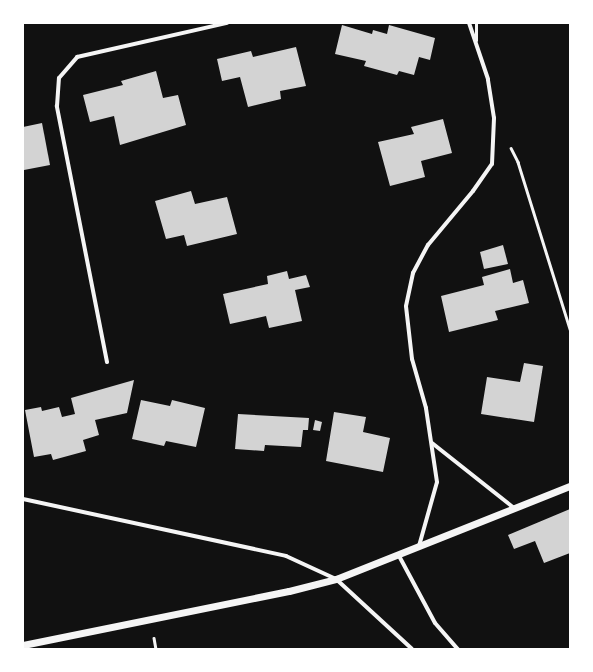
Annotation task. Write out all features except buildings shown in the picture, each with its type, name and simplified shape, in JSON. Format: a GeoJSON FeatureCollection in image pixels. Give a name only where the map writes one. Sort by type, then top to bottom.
{"type":"FeatureCollection","features":[{"type":"Feature","properties":{"kind":"street"},"geometry":{"type":"LineString","coordinates":[[107,362],[57,106],[59,78],[77,57],[227,23]]}},
{"type":"Feature","properties":{"kind":"street"},"geometry":{"type":"LineString","coordinates":[[419,546],[437,482],[426,408],[412,359],[406,306],[413,273],[428,245],[474,192],[492,164],[494,118],[488,79],[469,23]]}},
{"type":"Feature","properties":{"kind":"street"},"geometry":{"type":"LineString","coordinates":[[431,443],[516,509]]}},
{"type":"Feature","properties":{"kind":"street"},"geometry":{"type":"LineString","coordinates":[[23,645],[289,591],[336,579],[516,509],[570,486]]}},
{"type":"Feature","properties":{"kind":"street"},"geometry":{"type":"LineString","coordinates":[[23,499],[286,556],[336,579],[412,649]]}},
{"type":"Feature","properties":{"kind":"street"},"geometry":{"type":"LineString","coordinates":[[398,554],[435,623],[458,649]]}},
{"type":"Feature","properties":{"kind":"lane"},"geometry":{"type":"LineString","coordinates":[[476,23],[476,42]]}},
{"type":"Feature","properties":{"kind":"path"},"geometry":{"type":"LineString","coordinates":[[494,118],[518,162],[570,328]]}}]}
